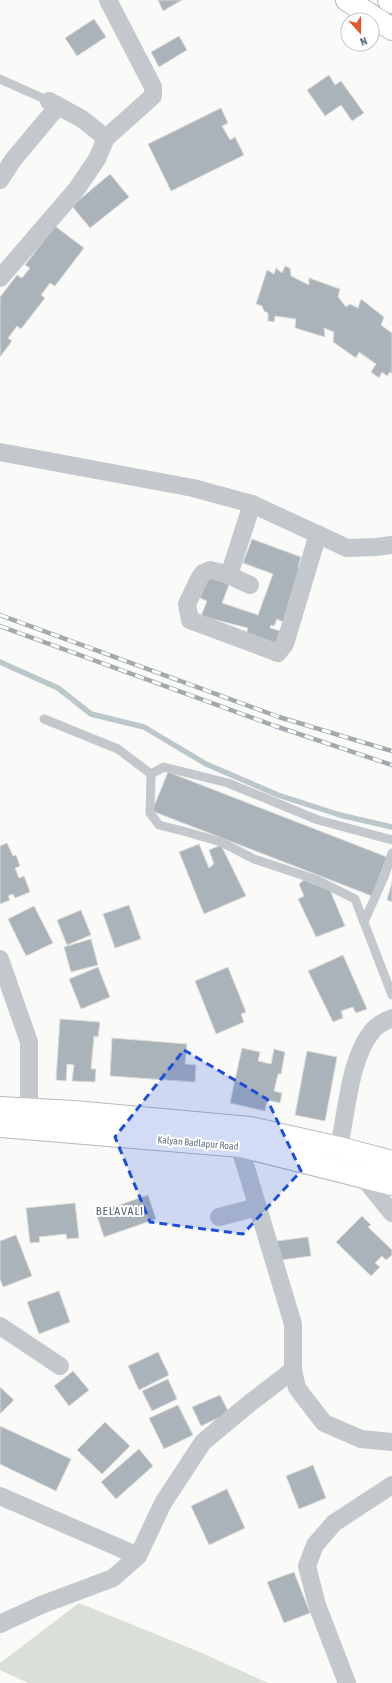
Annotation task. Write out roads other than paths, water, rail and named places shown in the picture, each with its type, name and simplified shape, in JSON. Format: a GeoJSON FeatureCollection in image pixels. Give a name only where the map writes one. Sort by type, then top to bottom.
{"type":"FeatureCollection","features":[{"type":"Feature","properties":{"kind":"main road"},"geometry":{"type":"LineString","coordinates":[[347,0],[392,29]]}},
{"type":"Feature","properties":{"kind":"main road"},"geometry":{"type":"LineString","coordinates":[[0,1108],[30,1110],[120,1126]]}},
{"type":"Feature","properties":{"kind":"main road","name":"Kalyan Badlapur Road"},"geometry":{"type":"LineString","coordinates":[[0,1126],[38,1130],[120,1126],[237,1136],[333,1169],[392,1184]]}},
{"type":"Feature","properties":{"kind":"main road"},"geometry":{"type":"LineString","coordinates":[[237,1136],[250,1128],[392,1162]]}},
{"type":"Feature","properties":{"kind":"street"},"geometry":{"type":"LineString","coordinates":[[0,278],[76,190],[97,159],[106,138],[153,96],[153,87],[108,0]]}},
{"type":"Feature","properties":{"kind":"street"},"geometry":{"type":"LineString","coordinates":[[0,180],[53,104],[82,119],[106,138]]}},
{"type":"Feature","properties":{"kind":"street"},"geometry":{"type":"LineString","coordinates":[[0,452],[193,488],[252,504],[346,548],[392,545]]}},
{"type":"Feature","properties":{"kind":"street"},"geometry":{"type":"LineString","coordinates":[[226,574],[231,569],[252,504]]}},
{"type":"Feature","properties":{"kind":"street"},"geometry":{"type":"LineString","coordinates":[[250,585],[226,574],[210,570],[203,573],[187,604],[190,620],[278,653],[285,644],[318,534]]}},
{"type":"Feature","properties":{"kind":"street"},"geometry":{"type":"LineString","coordinates":[[0,959],[30,1042],[30,1110],[38,1130]]}},
{"type":"Feature","properties":{"kind":"street"},"geometry":{"type":"LineString","coordinates":[[333,1169],[346,1150],[356,1061],[364,1042],[375,1028],[392,1018]]}},
{"type":"Feature","properties":{"kind":"street"},"geometry":{"type":"LineString","coordinates":[[237,1136],[293,1324],[293,1370],[297,1388],[324,1423],[361,1439],[392,1442]]}},
{"type":"Feature","properties":{"kind":"street"},"geometry":{"type":"LineString","coordinates":[[346,1150],[362,1176],[392,1213]]}},
{"type":"Feature","properties":{"kind":"street"},"geometry":{"type":"LineString","coordinates":[[219,1217],[258,1206]]}},
{"type":"Feature","properties":{"kind":"street"},"geometry":{"type":"LineString","coordinates":[[0,1326],[60,1366]]}},
{"type":"Feature","properties":{"kind":"street"},"geometry":{"type":"LineString","coordinates":[[0,1624],[41,1605],[113,1578],[138,1556],[163,1503],[203,1442],[293,1370]]}},
{"type":"Feature","properties":{"kind":"street"},"geometry":{"type":"LineString","coordinates":[[347,1683],[346,1677],[317,1605],[307,1566],[315,1545],[334,1523],[392,1484]]}},
{"type":"Feature","properties":{"kind":"street"},"geometry":{"type":"LineString","coordinates":[[0,1496],[138,1556]]}},
{"type":"Feature","properties":{"kind":"lane"},"geometry":{"type":"LineString","coordinates":[[0,79],[53,104]]}},
{"type":"Feature","properties":{"kind":"lane"},"geometry":{"type":"LineString","coordinates":[[44,720],[118,749],[151,774]]}},
{"type":"Feature","properties":{"kind":"lane"},"geometry":{"type":"LineString","coordinates":[[151,774],[164,767],[228,783],[318,820],[392,840]]}},
{"type":"Feature","properties":{"kind":"lane"},"geometry":{"type":"LineString","coordinates":[[151,774],[150,813],[159,825],[222,842],[254,859],[317,880],[355,899],[392,995]]}},
{"type":"Feature","properties":{"kind":"lane"},"geometry":{"type":"LineString","coordinates":[[364,922],[384,877],[392,853]]}},
{"type":"Feature","properties":{"kind":"waterway"},"geometry":{"type":"LineString","coordinates":[[0,662],[58,688],[91,714],[144,727],[206,764],[278,795],[340,815],[392,827]]}},
{"type":"Feature","properties":{"kind":"railway"},"geometry":{"type":"LineString","coordinates":[[0,615],[279,717],[392,751]]}},
{"type":"Feature","properties":{"kind":"railway"},"geometry":{"type":"LineString","coordinates":[[0,626],[275,726],[392,765]]}},
{"type":"Feature","properties":{"kind":"district","name":"BELAVALI"},"geometry":{"type":"Point","coordinates":[120,1211]}}]}
